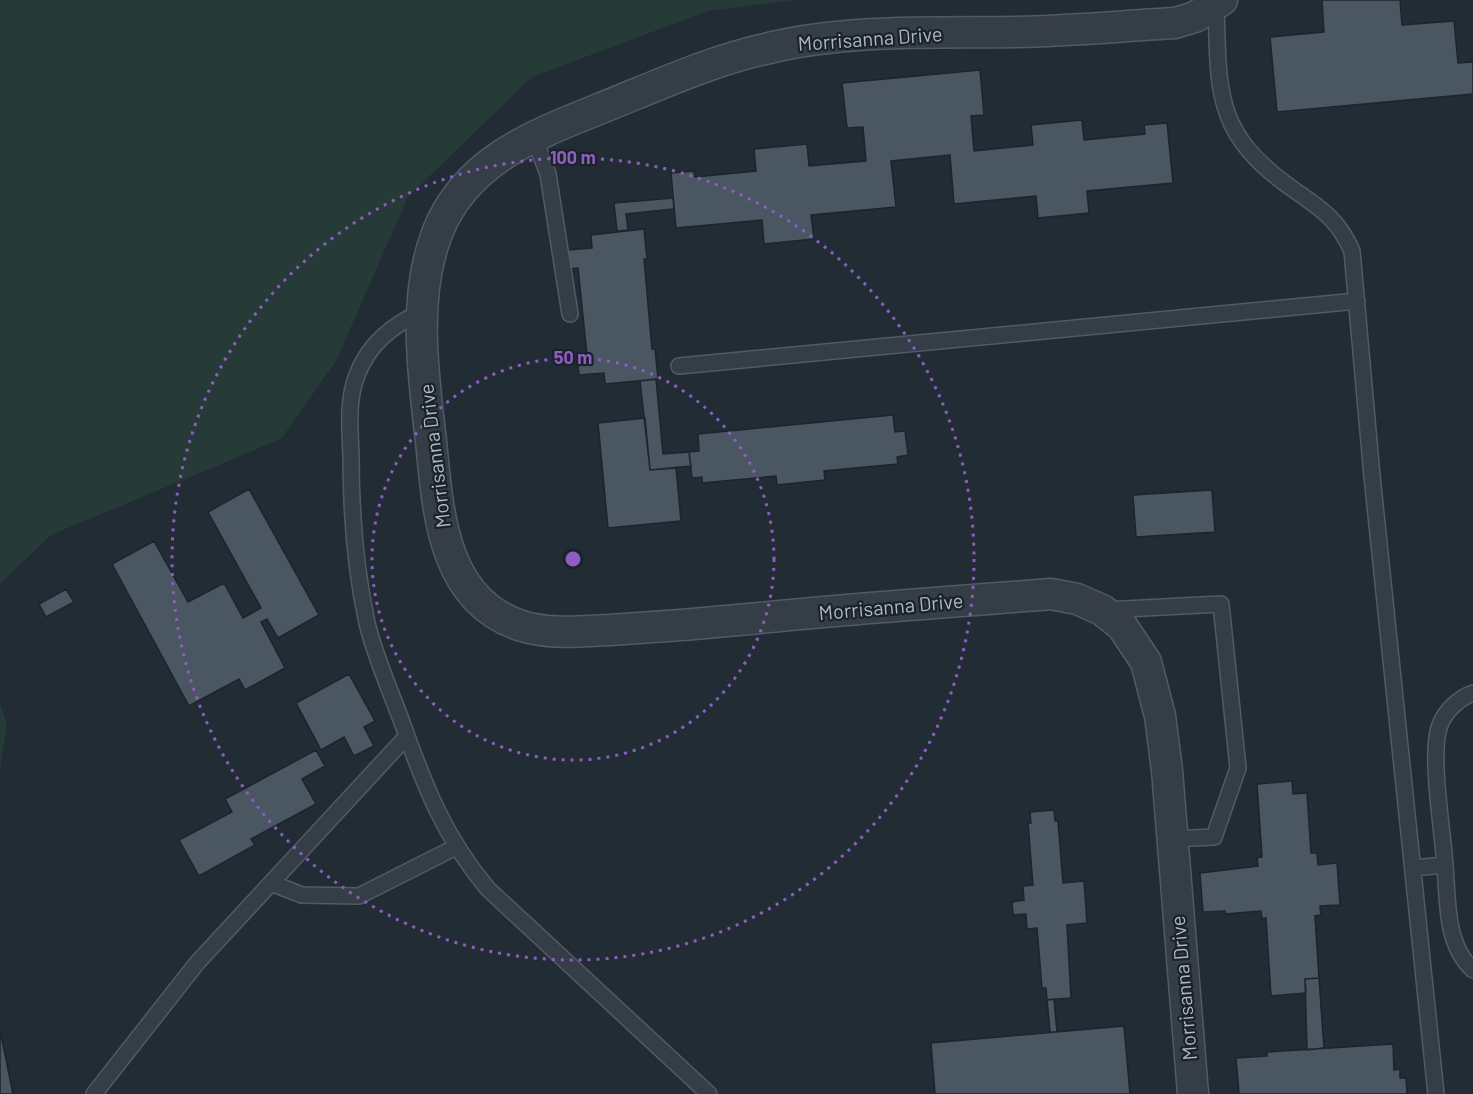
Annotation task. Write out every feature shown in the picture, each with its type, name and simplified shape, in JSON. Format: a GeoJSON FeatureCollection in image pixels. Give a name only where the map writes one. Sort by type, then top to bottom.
{"type":"FeatureCollection","features":[{"type":"Feature","properties":{"kind":"street","name":"Morrisanna Drive"},"geometry":{"type":"LineString","coordinates":[[1193,1094],[1160,716],[1146,662],[1122,626],[1102,610],[1077,599],[1051,594],[662,627],[559,632],[520,626],[494,613],[476,598],[465,586],[449,552],[439,516],[434,471],[427,405],[423,311],[428,264],[439,229],[455,199],[477,172],[510,148],[714,63],[770,47],[827,38],[1025,32],[1175,22],[1195,17],[1219,3]]}},
{"type":"Feature","properties":{"kind":"lane"},"geometry":{"type":"LineString","coordinates":[[1219,3],[1220,92],[1227,118],[1252,153],[1287,185],[1329,214],[1343,231],[1352,251],[1436,1094]]}},
{"type":"Feature","properties":{"kind":"lane"},"geometry":{"type":"LineString","coordinates":[[534,137],[548,174],[570,314]]}},
{"type":"Feature","properties":{"kind":"lane"},"geometry":{"type":"LineString","coordinates":[[679,366],[1357,301]]}},
{"type":"Feature","properties":{"kind":"lane"},"geometry":{"type":"LineString","coordinates":[[423,311],[401,321],[381,337],[360,367],[350,402],[351,489],[361,584],[368,625],[434,809],[456,847],[488,889],[709,1094]]}},
{"type":"Feature","properties":{"kind":"lane"},"geometry":{"type":"LineString","coordinates":[[1102,610],[1221,604],[1238,768],[1214,837],[1172,839]]}},
{"type":"Feature","properties":{"kind":"lane"},"geometry":{"type":"LineString","coordinates":[[1473,693],[1448,710],[1439,725],[1435,747],[1450,926],[1455,946],[1473,970]]}},
{"type":"Feature","properties":{"kind":"lane"},"geometry":{"type":"LineString","coordinates":[[94,1094],[197,963],[407,735]]}},
{"type":"Feature","properties":{"kind":"lane"},"geometry":{"type":"LineString","coordinates":[[271,883],[302,895],[360,896],[456,847]]}},
{"type":"Feature","properties":{"kind":"lane"},"geometry":{"type":"LineString","coordinates":[[1413,868],[1445,866]]}},
{"type":"Feature","properties":{"kind":"green space"},"geometry":{"type":"Polygon","coordinates":[[[0,0],[794,0],[708,11],[532,77],[408,197],[336,361],[281,439],[51,535],[0,584],[0,0]]]}},
{"type":"Feature","properties":{"kind":"green space"},"geometry":{"type":"Polygon","coordinates":[[[0,702],[7,726],[0,769],[0,702]]]}},
{"type":"Feature","properties":{"kind":"building"},"geometry":{"type":"Polygon","coordinates":[[[1322,0],[1400,0],[1402,25],[1454,21],[1458,63],[1473,62],[1473,94],[1277,112],[1270,37],[1324,32],[1322,0]]]}},
{"type":"Feature","properties":{"kind":"building"},"geometry":{"type":"Polygon","coordinates":[[[980,70],[984,115],[971,116],[974,151],[1033,145],[1031,125],[1082,120],[1084,140],[1145,134],[1144,125],[1167,123],[1173,183],[1087,191],[1089,213],[1038,218],[1036,196],[954,204],[950,155],[891,161],[896,207],[811,215],[814,239],[764,244],[762,220],[676,228],[671,173],[694,171],[695,177],[756,171],[754,149],[807,144],[809,166],[866,161],[863,127],[847,128],[842,83],[980,70]]]}},
{"type":"Feature","properties":{"kind":"building"},"geometry":{"type":"Polygon","coordinates":[[[673,198],[674,209],[626,214],[628,230],[617,231],[614,203],[673,198]]]}},
{"type":"Feature","properties":{"kind":"building"},"geometry":{"type":"Polygon","coordinates":[[[644,229],[647,259],[644,259],[652,349],[655,349],[658,379],[605,384],[604,373],[579,375],[577,356],[587,355],[578,268],[569,269],[567,250],[592,248],[591,235],[644,229]]]}},
{"type":"Feature","properties":{"kind":"building"},"geometry":{"type":"Polygon","coordinates":[[[656,379],[663,454],[689,452],[691,466],[650,470],[640,381],[656,379]]]}},
{"type":"Feature","properties":{"kind":"building"},"geometry":{"type":"Polygon","coordinates":[[[893,415],[895,432],[905,431],[908,455],[897,457],[898,464],[824,471],[825,480],[777,485],[776,476],[702,483],[702,477],[692,478],[689,452],[699,451],[698,434],[893,415]]]}},
{"type":"Feature","properties":{"kind":"building"},"geometry":{"type":"Polygon","coordinates":[[[645,418],[650,470],[676,468],[681,521],[608,528],[598,423],[645,418]]]}},
{"type":"Feature","properties":{"kind":"building"},"geometry":{"type":"Polygon","coordinates":[[[249,489],[319,615],[278,638],[267,619],[261,622],[285,668],[245,690],[239,679],[189,706],[112,564],[154,541],[188,602],[224,583],[243,618],[261,608],[208,512],[249,489]]]}},
{"type":"Feature","properties":{"kind":"building"},"geometry":{"type":"Polygon","coordinates":[[[1212,490],[1215,532],[1136,537],[1133,495],[1212,490]]]}},
{"type":"Feature","properties":{"kind":"building"},"geometry":{"type":"Polygon","coordinates":[[[66,589],[74,602],[46,617],[39,604],[66,589]]]}},
{"type":"Feature","properties":{"kind":"building"},"geometry":{"type":"Polygon","coordinates":[[[349,674],[375,721],[364,727],[374,746],[354,756],[344,737],[321,750],[296,703],[349,674]]]}},
{"type":"Feature","properties":{"kind":"building"},"geometry":{"type":"Polygon","coordinates":[[[316,750],[325,766],[302,779],[316,804],[251,839],[255,845],[199,876],[179,840],[232,812],[225,799],[316,750]]]}},
{"type":"Feature","properties":{"kind":"building"},"geometry":{"type":"Polygon","coordinates":[[[1292,781],[1293,794],[1307,793],[1311,853],[1317,853],[1318,865],[1337,863],[1340,905],[1320,906],[1321,915],[1315,916],[1319,978],[1305,979],[1306,993],[1271,996],[1266,918],[1262,919],[1261,911],[1225,914],[1225,911],[1203,912],[1200,873],[1258,866],[1257,858],[1262,857],[1257,784],[1292,781]]]}},
{"type":"Feature","properties":{"kind":"building"},"geometry":{"type":"Polygon","coordinates":[[[1054,810],[1055,821],[1058,821],[1063,883],[1084,881],[1087,923],[1067,925],[1071,998],[1047,1000],[1046,988],[1042,988],[1037,928],[1027,929],[1026,914],[1013,915],[1012,902],[1024,900],[1023,886],[1033,885],[1028,823],[1031,823],[1030,812],[1054,810]]]}},
{"type":"Feature","properties":{"kind":"building"},"geometry":{"type":"Polygon","coordinates":[[[1319,978],[1324,1048],[1307,1050],[1305,979],[1319,978]]]}},
{"type":"Feature","properties":{"kind":"building"},"geometry":{"type":"Polygon","coordinates":[[[1054,999],[1057,1032],[1050,1032],[1047,1000],[1054,999]]]}},
{"type":"Feature","properties":{"kind":"building"},"geometry":{"type":"Polygon","coordinates":[[[1124,1026],[1130,1094],[935,1094],[931,1043],[1124,1026]]]}},
{"type":"Feature","properties":{"kind":"building"},"geometry":{"type":"Polygon","coordinates":[[[0,1030],[13,1094],[0,1094],[0,1030]]]}},
{"type":"Feature","properties":{"kind":"building"},"geometry":{"type":"Polygon","coordinates":[[[1393,1044],[1394,1070],[1400,1069],[1400,1078],[1406,1078],[1407,1094],[1239,1094],[1236,1058],[1267,1056],[1267,1052],[1393,1044]]]}}]}
